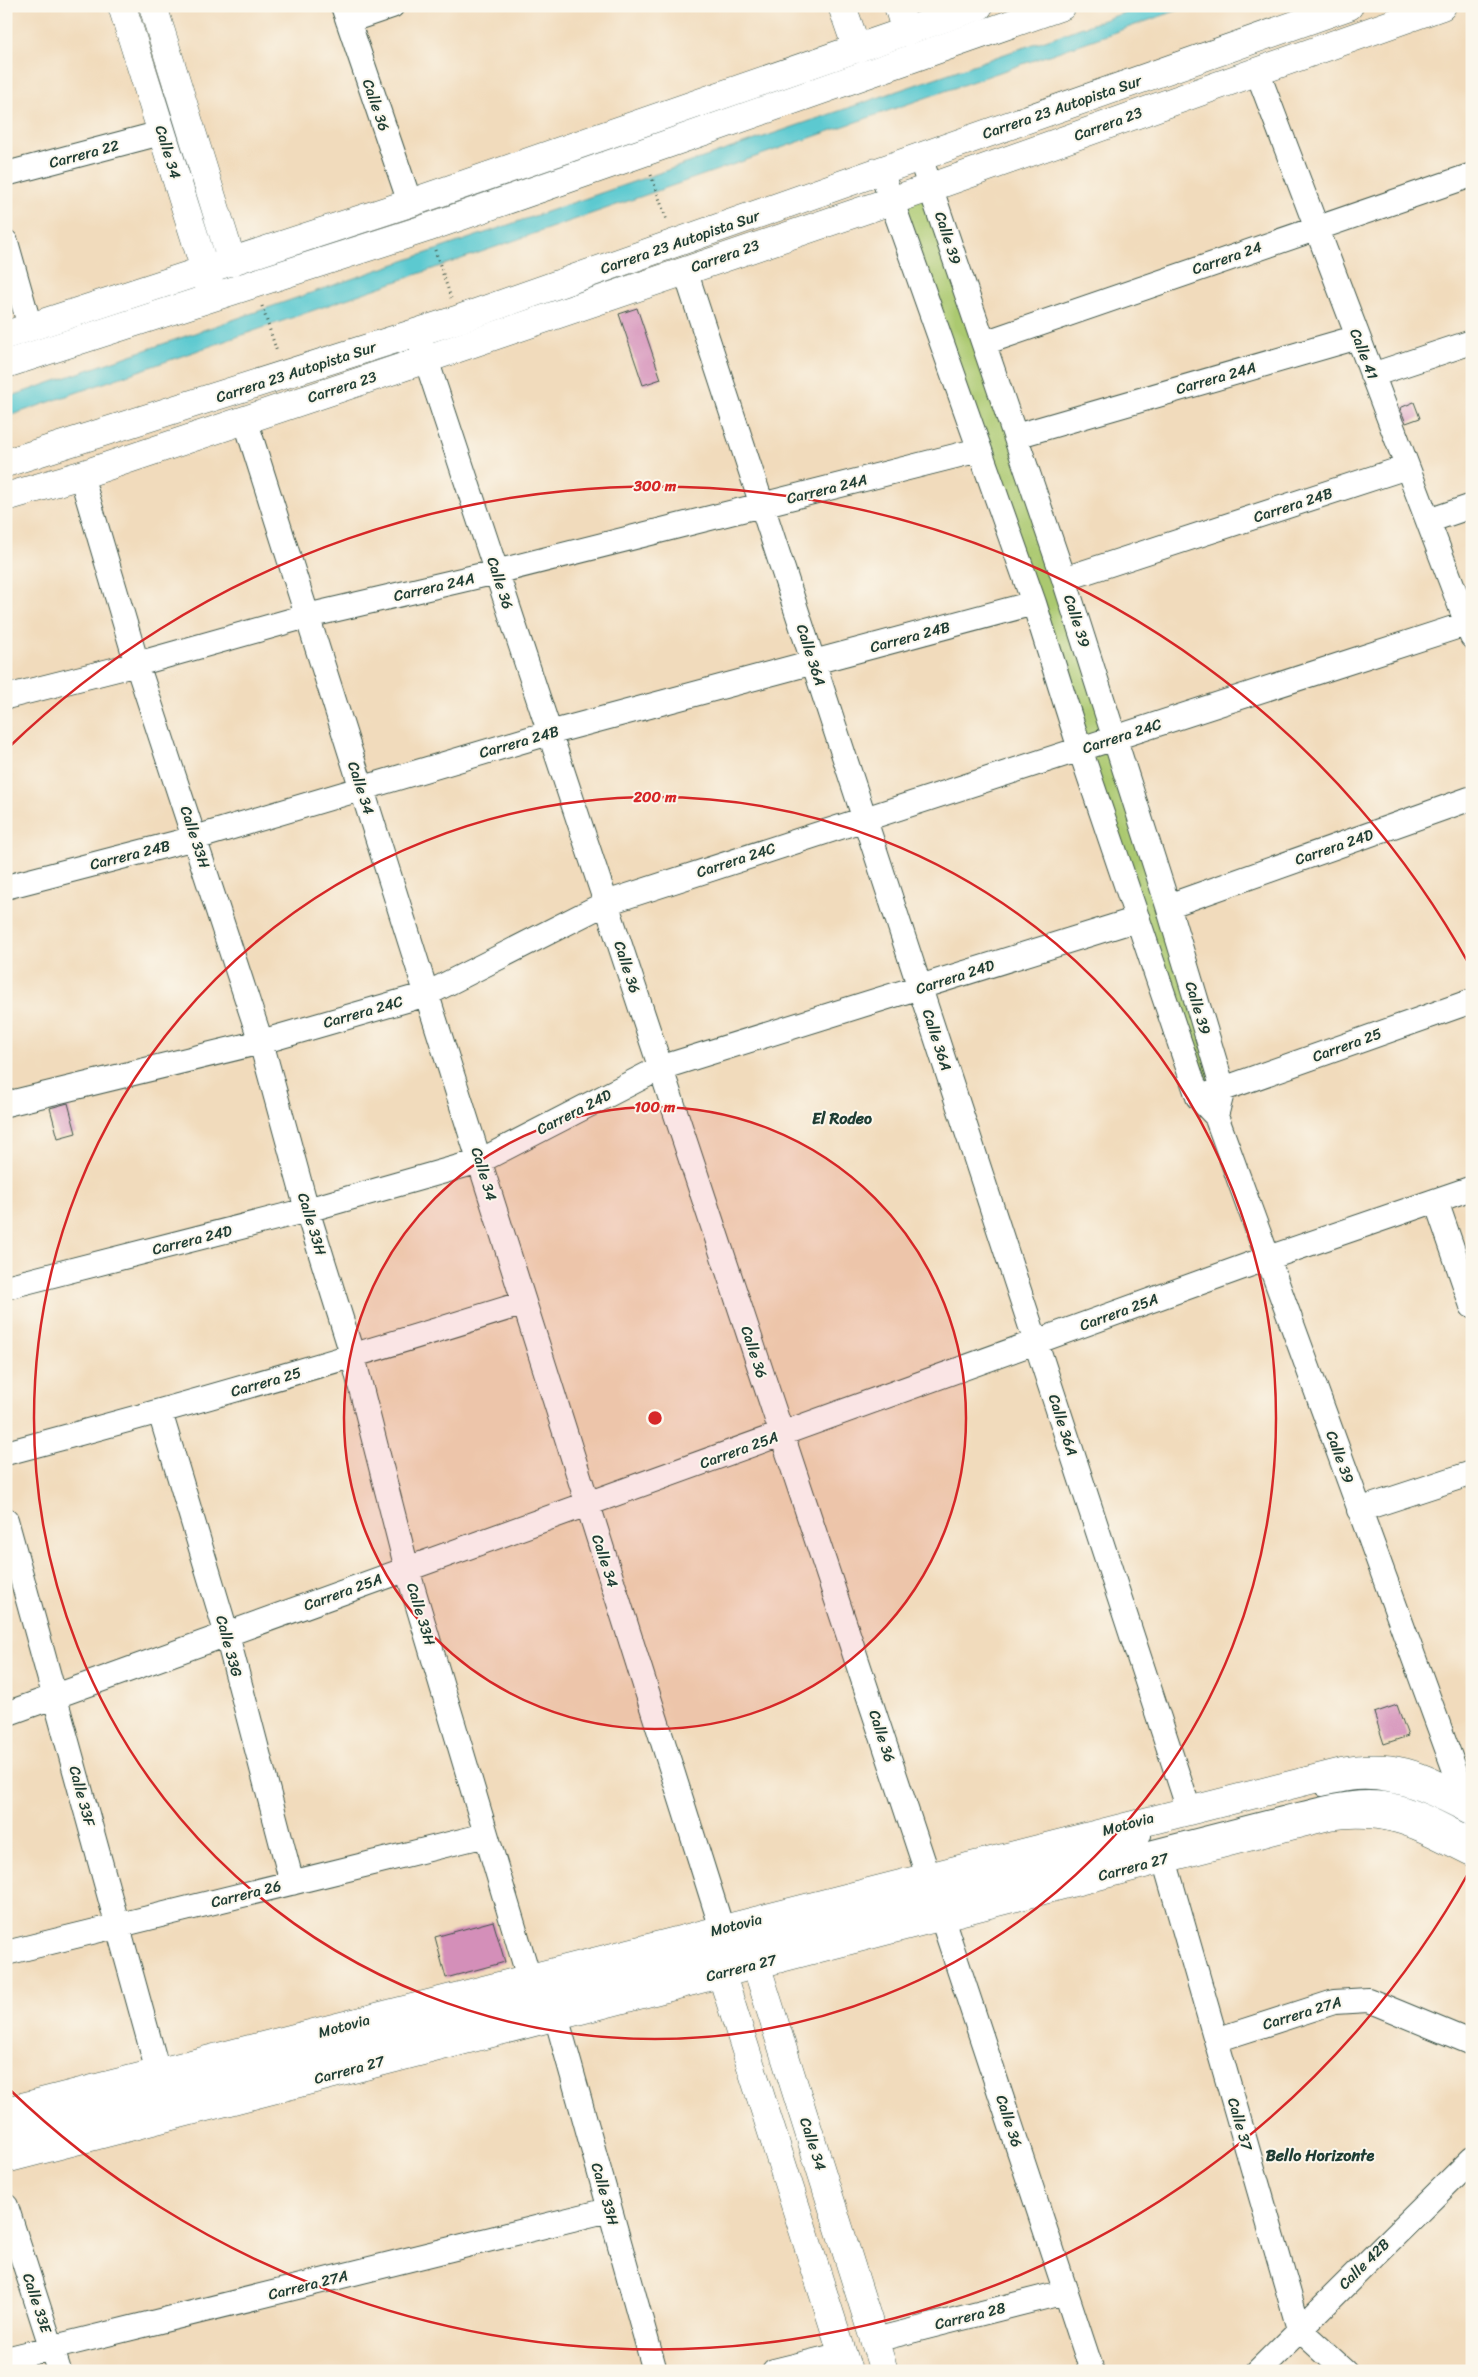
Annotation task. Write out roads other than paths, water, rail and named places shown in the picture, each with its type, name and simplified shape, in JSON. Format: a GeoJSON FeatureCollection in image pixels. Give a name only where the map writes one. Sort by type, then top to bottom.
{"type":"FeatureCollection","features":[{"type":"Feature","properties":{"kind":"street","name":"Calle 34"},"geometry":{"type":"LineString","coordinates":[[122,6],[214,298]]}},
{"type":"Feature","properties":{"kind":"street","name":"Calle 34"},"geometry":{"type":"LineString","coordinates":[[153,6],[232,262]]}},
{"type":"Feature","properties":{"kind":"street"},"geometry":{"type":"LineString","coordinates":[[345,14],[392,6]]}},
{"type":"Feature","properties":{"kind":"street"},"geometry":{"type":"LineString","coordinates":[[842,6],[857,49]]}},
{"type":"Feature","properties":{"kind":"street"},"geometry":{"type":"LineString","coordinates":[[898,6],[906,32]]}},
{"type":"Feature","properties":{"kind":"street"},"geometry":{"type":"LineString","coordinates":[[6,242],[18,331],[410,203],[979,6]]}},
{"type":"Feature","properties":{"kind":"street"},"geometry":{"type":"LineString","coordinates":[[6,364],[427,228],[1062,6]]}},
{"type":"Feature","properties":{"kind":"street","name":"Carrera 23 Autopista Sur"},"geometry":{"type":"LineString","coordinates":[[6,463],[417,333],[1349,6]]}},
{"type":"Feature","properties":{"kind":"street","name":"Carrera 23"},"geometry":{"type":"LineString","coordinates":[[6,497],[81,475],[932,187],[1442,6]]}},
{"type":"Feature","properties":{"kind":"street","name":"Calle 36"},"geometry":{"type":"LineString","coordinates":[[345,14],[410,203]]}},
{"type":"Feature","properties":{"kind":"street","name":"Calle 41"},"geometry":{"type":"LineString","coordinates":[[1257,71],[1407,467],[1470,627]]}},
{"type":"Feature","properties":{"kind":"street","name":"Carrera 22"},"geometry":{"type":"LineString","coordinates":[[6,174],[161,133]]}},
{"type":"Feature","properties":{"kind":"street","name":"Calle 39"},"geometry":{"type":"LineString","coordinates":[[920,157],[932,187],[1064,579],[1168,906],[1223,1090]]}},
{"type":"Feature","properties":{"kind":"street","name":"Calle 39"},"geometry":{"type":"LineString","coordinates":[[881,171],[1034,603],[1080,749],[1198,1097],[1216,1116],[1469,1806]]}},
{"type":"Feature","properties":{"kind":"street","name":"Carrera 24"},"geometry":{"type":"LineString","coordinates":[[984,343],[1316,227],[1472,175]]}},
{"type":"Feature","properties":{"kind":"street","name":"Calle 36A"},"geometry":{"type":"LineString","coordinates":[[685,270],[1189,1810]]}},
{"type":"Feature","properties":{"kind":"street","name":"Calle 36"},"geometry":{"type":"LineString","coordinates":[[417,333],[1092,2371]]}},
{"type":"Feature","properties":{"kind":"street","name":"Carrera 24A"},"geometry":{"type":"LineString","coordinates":[[1016,436],[1358,337]]}},
{"type":"Feature","properties":{"kind":"street"},"geometry":{"type":"LineString","coordinates":[[1372,375],[1472,342]]}},
{"type":"Feature","properties":{"kind":"street","name":"Calle 34"},"geometry":{"type":"LineString","coordinates":[[245,419],[587,1504],[732,1952],[875,2340],[884,2371]]}},
{"type":"Feature","properties":{"kind":"street","name":"Carrera 24A"},"geometry":{"type":"LineString","coordinates":[[6,697],[137,664],[307,616],[496,572],[979,450]]}},
{"type":"Feature","properties":{"kind":"street","name":"Carrera 24B"},"geometry":{"type":"LineString","coordinates":[[1064,579],[1407,467]]}},
{"type":"Feature","properties":{"kind":"street","name":"Calle 33H"},"geometry":{"type":"LineString","coordinates":[[81,475],[137,664],[261,1042],[307,1210],[353,1357],[407,1569],[529,1978]]}},
{"type":"Feature","properties":{"kind":"street"},"geometry":{"type":"LineString","coordinates":[[1428,521],[1472,506]]}},
{"type":"Feature","properties":{"kind":"street","name":"Carrera 24B"},"geometry":{"type":"LineString","coordinates":[[6,887],[195,838],[549,733],[1034,603]]}},
{"type":"Feature","properties":{"kind":"street","name":"Carrera 24C"},"geometry":{"type":"LineString","coordinates":[[6,1104],[261,1042],[427,994],[606,903],[1080,749],[1470,627]]}},
{"type":"Feature","properties":{"kind":"street","name":"Carrera 24D"},"geometry":{"type":"LineString","coordinates":[[1168,906],[1472,798]]}},
{"type":"Feature","properties":{"kind":"street","name":"Carrera 24D"},"geometry":{"type":"LineString","coordinates":[[6,1287],[307,1210],[480,1161],[660,1068],[1138,920]]}},
{"type":"Feature","properties":{"kind":"street","name":"Carrera 25"},"geometry":{"type":"LineString","coordinates":[[1223,1090],[1472,1001]]}},
{"type":"Feature","properties":{"kind":"street"},"geometry":{"type":"LineString","coordinates":[[1198,1097],[1223,1090]]}},
{"type":"Feature","properties":{"kind":"street"},"geometry":{"type":"LineString","coordinates":[[1216,1116],[1223,1090]]}},
{"type":"Feature","properties":{"kind":"street","name":"Carrera 25A"},"geometry":{"type":"LineString","coordinates":[[6,1714],[1268,1258],[1472,1188]]}},
{"type":"Feature","properties":{"kind":"street"},"geometry":{"type":"LineString","coordinates":[[1436,1201],[1472,1306]]}},
{"type":"Feature","properties":{"kind":"street","name":"Carrera 25"},"geometry":{"type":"LineString","coordinates":[[6,1452],[160,1412],[353,1357],[524,1303]]}},
{"type":"Feature","properties":{"kind":"street","name":"Calle 33G"},"geometry":{"type":"LineString","coordinates":[[160,1412],[227,1635],[292,1883]]}},
{"type":"Feature","properties":{"kind":"street"},"geometry":{"type":"LineString","coordinates":[[1359,1510],[1472,1473]]}},
{"type":"Feature","properties":{"kind":"street","name":"Calle 33F"},"geometry":{"type":"LineString","coordinates":[[6,1520],[158,2072]]}},
{"type":"Feature","properties":{"kind":"street","name":"Carrera 27"},"geometry":{"type":"LineString","coordinates":[[6,2159],[556,2016],[732,1952],[935,1897],[1189,1810],[1342,1772],[1373,1767],[1413,1773],[1469,1806]]}},
{"type":"Feature","properties":{"kind":"street","name":"Carrera 27"},"geometry":{"type":"LineString","coordinates":[[6,2111],[529,1978],[732,1952],[935,1897],[1164,1859],[1329,1816],[1368,1812],[1409,1821],[1472,1852]]}},
{"type":"Feature","properties":{"kind":"street","name":"Carrera 26"},"geometry":{"type":"LineString","coordinates":[[6,1953],[486,1835]]}},
{"type":"Feature","properties":{"kind":"street","name":"Calle 37"},"geometry":{"type":"LineString","coordinates":[[1164,1859],[1299,2329]]}},
{"type":"Feature","properties":{"kind":"street","name":"Calle 34"},"geometry":{"type":"LineString","coordinates":[[732,1952],[846,2362]]}},
{"type":"Feature","properties":{"kind":"street","name":"Carrera 27A"},"geometry":{"type":"LineString","coordinates":[[1216,2040],[1334,2002],[1352,1999],[1368,2000],[1386,2006],[1472,2043]]}},
{"type":"Feature","properties":{"kind":"street","name":"Calle 33H"},"geometry":{"type":"LineString","coordinates":[[556,2016],[656,2371]]}},
{"type":"Feature","properties":{"kind":"street","name":"Calle 42B"},"geometry":{"type":"LineString","coordinates":[[1258,2371],[1472,2159]]}},
{"type":"Feature","properties":{"kind":"street","name":"Calle 33E"},"geometry":{"type":"LineString","coordinates":[[6,2206],[59,2371]]}},
{"type":"Feature","properties":{"kind":"street","name":"Carrera 27A"},"geometry":{"type":"LineString","coordinates":[[6,2359],[610,2210]]}},
{"type":"Feature","properties":{"kind":"street","name":"Carrera 28"},"geometry":{"type":"LineString","coordinates":[[875,2340],[1066,2292]]}},
{"type":"Feature","properties":{"kind":"street"},"geometry":{"type":"LineString","coordinates":[[1299,2329],[1345,2371]]}},
{"type":"Feature","properties":{"kind":"street"},"geometry":{"type":"LineString","coordinates":[[774,2371],[846,2362]]}},
{"type":"Feature","properties":{"kind":"lane","name":"Motovia"},"geometry":{"type":"LineString","coordinates":[[935,1897],[1321,1790],[1356,1784],[1390,1786],[1469,1806]]}},
{"type":"Feature","properties":{"kind":"lane","name":"Motovia"},"geometry":{"type":"LineString","coordinates":[[935,1897],[1292,1810],[1358,1797],[1398,1800],[1418,1807],[1472,1834]]}},
{"type":"Feature","properties":{"kind":"lane","name":"Motovia"},"geometry":{"type":"LineString","coordinates":[[6,2130],[732,1952]]}},
{"type":"Feature","properties":{"kind":"lane","name":"Motovia"},"geometry":{"type":"LineString","coordinates":[[6,2141],[732,1952]]}},
{"type":"Feature","properties":{"kind":"water"},"geometry":{"type":"Polygon","coordinates":[[[1144,6],[1190,6],[6,417],[6,398],[1144,6]]]}},
{"type":"Feature","properties":{"kind":"district","name":"El Rodeo"},"geometry":{"type":"Point","coordinates":[842,1118]}},
{"type":"Feature","properties":{"kind":"district","name":"Bello Horizonte"},"geometry":{"type":"Point","coordinates":[1320,2155]}}]}
